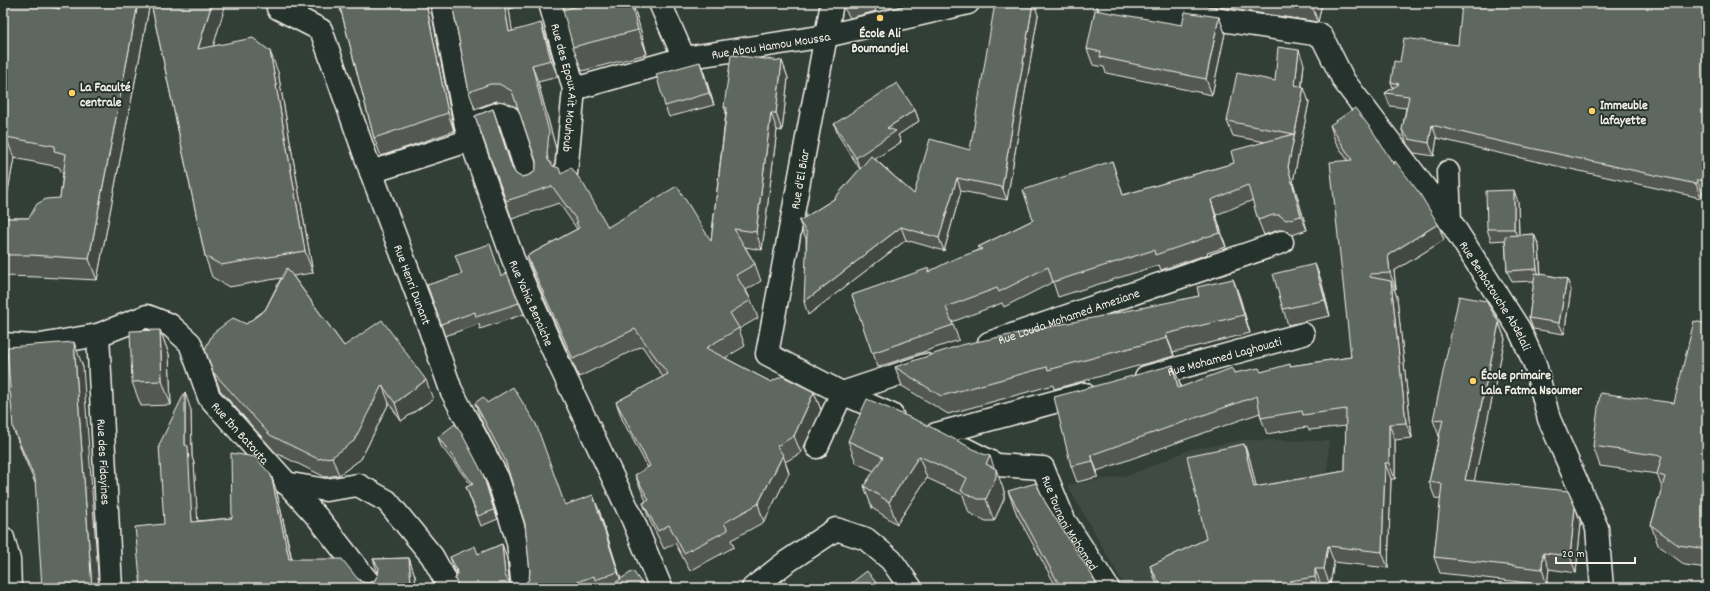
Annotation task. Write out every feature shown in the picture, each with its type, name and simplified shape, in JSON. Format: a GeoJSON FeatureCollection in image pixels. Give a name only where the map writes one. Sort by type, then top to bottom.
{"type":"FeatureCollection","features":[{"type":"Feature","properties":{"kind":"street","name":"Rue Henri Dunant"},"geometry":{"type":"LineString","coordinates":[[277,3],[278,8],[321,30],[371,172],[427,321],[451,390],[498,479],[518,542],[523,588]]}},
{"type":"Feature","properties":{"kind":"street","name":"Rue Yahia Benaiche"},"geometry":{"type":"LineString","coordinates":[[442,3],[468,133],[513,259],[560,366],[633,520],[661,588]]}},
{"type":"Feature","properties":{"kind":"street","name":"Rue des Epoux Aït Mouhoub"},"geometry":{"type":"LineString","coordinates":[[550,3],[574,89],[566,173]]}},
{"type":"Feature","properties":{"kind":"street"},"geometry":{"type":"LineString","coordinates":[[660,3],[684,58]]}},
{"type":"Feature","properties":{"kind":"street","name":"Rue d'El Biar"},"geometry":{"type":"LineString","coordinates":[[767,354],[832,3]]}},
{"type":"Feature","properties":{"kind":"street","name":"Rue Abou Hamou Moussa"},"geometry":{"type":"LineString","coordinates":[[574,89],[684,58],[826,36],[968,3]]}},
{"type":"Feature","properties":{"kind":"street","name":"Rue Benbatouche Abdelali"},"geometry":{"type":"LineString","coordinates":[[1108,3],[1321,34],[1344,81],[1450,221],[1519,329],[1535,364],[1549,419],[1597,528],[1602,588]]}},
{"type":"Feature","properties":{"kind":"street"},"geometry":{"type":"LineString","coordinates":[[371,172],[468,133],[500,113],[510,118],[530,182]]}},
{"type":"Feature","properties":{"kind":"street"},"geometry":{"type":"LineString","coordinates":[[1448,172],[1450,221]]}},
{"type":"Feature","properties":{"kind":"street","name":"Rue Louda Mohamed Ameziane"},"geometry":{"type":"LineString","coordinates":[[969,350],[1282,242]]}},
{"type":"Feature","properties":{"kind":"street","name":"Rue Ibn Batouta"},"geometry":{"type":"LineString","coordinates":[[3,344],[35,346],[98,335],[147,316],[170,325],[190,343],[209,397],[318,519],[373,588]]}},
{"type":"Feature","properties":{"kind":"street","name":"Rue Mohamed Laghouati"},"geometry":{"type":"LineString","coordinates":[[1130,382],[1303,334]]}},
{"type":"Feature","properties":{"kind":"street","name":"Rue des Fidayines"},"geometry":{"type":"LineString","coordinates":[[98,335],[111,588]]}},
{"type":"Feature","properties":{"kind":"street","name":"Rue Tounani Mohamed"},"geometry":{"type":"LineString","coordinates":[[767,354],[842,393],[936,434],[997,465],[1043,468],[1064,520],[1108,588]]}},
{"type":"Feature","properties":{"kind":"street"},"geometry":{"type":"LineString","coordinates":[[817,447],[842,393],[947,357]]}},
{"type":"Feature","properties":{"kind":"street"},"geometry":{"type":"LineString","coordinates":[[936,434],[1100,390]]}},
{"type":"Feature","properties":{"kind":"street"},"geometry":{"type":"LineString","coordinates":[[285,483],[326,490],[358,485],[387,501],[432,556],[450,588]]}},
{"type":"Feature","properties":{"kind":"street"},"geometry":{"type":"LineString","coordinates":[[752,588],[785,563],[836,529],[866,539],[891,560],[911,588]]}},
{"type":"Feature","properties":{"kind":"street"},"geometry":{"type":"LineString","coordinates":[[3,538],[9,560],[10,588]]}},
{"type":"Feature","properties":{"kind":"shaded area"},"geometry":{"type":"Polygon","coordinates":[[[1243,440],[1329,441],[1326,508],[1330,588],[1126,588],[1067,485],[1130,475],[1189,450],[1243,440]]]}},
{"type":"Feature","properties":{"kind":"building","name":"La Faculté centrale"},"geometry":{"type":"Polygon","coordinates":[[[3,3],[31,3],[60,9],[61,3],[138,3],[89,259],[31,255],[3,255],[3,218],[29,218],[37,204],[46,199],[60,198],[66,154],[54,151],[55,146],[6,137],[3,152],[3,3]]]}},
{"type":"Feature","properties":{"kind":"building"},"geometry":{"type":"Polygon","coordinates":[[[151,3],[212,3],[198,49],[253,38],[270,51],[305,251],[221,265],[205,256],[151,3]]]}},
{"type":"Feature","properties":{"kind":"building"},"geometry":{"type":"Polygon","coordinates":[[[339,3],[426,3],[448,113],[374,138],[339,3]]]}},
{"type":"Feature","properties":{"kind":"building"},"geometry":{"type":"Polygon","coordinates":[[[452,3],[504,3],[509,32],[541,23],[551,60],[532,65],[549,132],[547,154],[548,160],[553,166],[559,168],[561,174],[571,167],[584,185],[608,227],[677,186],[711,241],[727,108],[724,107],[731,55],[782,61],[776,113],[771,113],[756,232],[734,229],[755,264],[736,275],[751,300],[730,313],[739,328],[706,348],[771,382],[782,376],[814,392],[794,436],[777,446],[783,455],[758,504],[724,523],[728,530],[684,553],[669,525],[658,531],[643,503],[649,500],[635,475],[650,466],[616,402],[668,374],[635,329],[573,359],[527,256],[579,228],[576,223],[578,222],[552,186],[506,201],[475,116],[493,109],[512,168],[516,174],[521,177],[533,173],[536,168],[536,161],[512,91],[499,84],[490,84],[469,92],[452,3]]]}},
{"type":"Feature","properties":{"kind":"building"},"geometry":{"type":"Polygon","coordinates":[[[589,3],[631,3],[638,30],[573,47],[563,10],[589,3]]]}},
{"type":"Feature","properties":{"kind":"building"},"geometry":{"type":"Polygon","coordinates":[[[844,3],[859,3],[846,6],[844,3]]]}},
{"type":"Feature","properties":{"kind":"building"},"geometry":{"type":"Polygon","coordinates":[[[995,3],[1033,3],[1002,187],[957,178],[939,238],[901,227],[804,302],[807,233],[799,221],[834,199],[871,156],[914,194],[930,139],[970,150],[995,3]]]}},
{"type":"Feature","properties":{"kind":"building","name":"Immeuble lafayette"},"geometry":{"type":"Polygon","coordinates":[[[1462,3],[1707,3],[1707,181],[1697,180],[1696,184],[1489,139],[1432,125],[1429,143],[1409,139],[1402,130],[1409,96],[1385,93],[1399,84],[1391,82],[1394,61],[1400,62],[1404,38],[1458,45],[1462,3]]]}},
{"type":"Feature","properties":{"kind":"building"},"geometry":{"type":"Polygon","coordinates":[[[1095,10],[1182,25],[1185,12],[1219,17],[1206,79],[1100,57],[1101,52],[1087,49],[1095,10]]]}},
{"type":"Feature","properties":{"kind":"building"},"geometry":{"type":"Polygon","coordinates":[[[1278,47],[1299,50],[1295,85],[1304,87],[1288,167],[1301,216],[1286,220],[1279,215],[1273,215],[1258,220],[1248,185],[1211,200],[1220,233],[1155,255],[1154,250],[1053,282],[1048,267],[999,292],[997,288],[946,307],[953,325],[872,353],[852,295],[929,268],[928,272],[954,259],[983,249],[978,247],[1033,220],[1023,190],[1112,161],[1123,195],[1234,163],[1231,151],[1294,134],[1227,121],[1237,73],[1275,81],[1278,47]]]}},
{"type":"Feature","properties":{"kind":"building"},"geometry":{"type":"Polygon","coordinates":[[[700,62],[709,93],[665,106],[656,74],[700,62]]]}},
{"type":"Feature","properties":{"kind":"building"},"geometry":{"type":"Polygon","coordinates":[[[897,83],[915,110],[887,128],[896,131],[856,158],[834,124],[897,83]]]}},
{"type":"Feature","properties":{"kind":"building"},"geometry":{"type":"Polygon","coordinates":[[[1355,108],[1372,130],[1394,165],[1395,161],[1420,194],[1438,224],[1388,255],[1390,273],[1370,274],[1370,277],[1391,281],[1406,423],[1389,424],[1389,463],[1385,463],[1382,552],[1328,546],[1324,569],[1315,569],[1315,577],[1290,581],[1293,588],[1162,588],[1150,566],[1206,539],[1187,456],[1244,444],[1254,487],[1345,471],[1346,409],[1303,415],[1302,411],[1261,418],[1257,396],[1091,455],[1093,461],[1071,466],[1054,397],[1173,365],[1178,388],[1232,368],[1234,373],[1259,368],[1261,372],[1290,364],[1290,366],[1351,357],[1330,162],[1352,160],[1330,125],[1355,108]]]}},
{"type":"Feature","properties":{"kind":"building"},"geometry":{"type":"Polygon","coordinates":[[[1514,190],[1514,229],[1487,229],[1486,191],[1514,190]]]}},
{"type":"Feature","properties":{"kind":"building"},"geometry":{"type":"Polygon","coordinates":[[[1534,234],[1537,269],[1507,271],[1505,236],[1534,234]]]}},
{"type":"Feature","properties":{"kind":"building"},"geometry":{"type":"Polygon","coordinates":[[[490,244],[501,276],[507,273],[519,303],[476,317],[475,312],[441,324],[427,285],[462,274],[455,255],[490,244]]]}},
{"type":"Feature","properties":{"kind":"building"},"geometry":{"type":"Polygon","coordinates":[[[1315,264],[1325,300],[1283,309],[1273,274],[1315,264]]]}},
{"type":"Feature","properties":{"kind":"building"},"geometry":{"type":"Polygon","coordinates":[[[287,268],[344,346],[382,320],[426,380],[395,403],[382,385],[354,441],[332,457],[318,459],[270,435],[213,372],[205,349],[213,333],[233,318],[246,324],[265,310],[287,268]]]}},
{"type":"Feature","properties":{"kind":"building"},"geometry":{"type":"Polygon","coordinates":[[[1535,273],[1567,279],[1559,323],[1529,318],[1535,273]]]}},
{"type":"Feature","properties":{"kind":"building"},"geometry":{"type":"Polygon","coordinates":[[[1233,279],[1244,315],[1166,334],[1167,338],[1048,370],[1047,367],[941,396],[895,367],[961,345],[1199,296],[1197,287],[1233,279]]]}},
{"type":"Feature","properties":{"kind":"building"},"geometry":{"type":"Polygon","coordinates":[[[1459,296],[1486,301],[1499,323],[1465,480],[1568,491],[1575,507],[1570,556],[1543,553],[1542,569],[1434,557],[1442,484],[1429,482],[1443,419],[1433,420],[1459,296]]]}},
{"type":"Feature","properties":{"kind":"building"},"geometry":{"type":"Polygon","coordinates":[[[1694,321],[1707,324],[1707,549],[1678,545],[1651,525],[1665,477],[1657,474],[1662,456],[1593,446],[1600,393],[1674,403],[1694,321]]]}},
{"type":"Feature","properties":{"kind":"building"},"geometry":{"type":"Polygon","coordinates":[[[160,330],[162,381],[132,382],[130,331],[160,330]]]}},
{"type":"Feature","properties":{"kind":"building"},"geometry":{"type":"Polygon","coordinates":[[[74,342],[92,588],[42,588],[35,479],[13,428],[7,347],[74,342]]]}},
{"type":"Feature","properties":{"kind":"building"},"geometry":{"type":"Polygon","coordinates":[[[513,387],[536,424],[565,505],[593,495],[618,572],[595,580],[594,576],[560,588],[459,588],[455,579],[457,574],[456,568],[450,557],[475,546],[478,554],[502,544],[505,575],[508,581],[513,585],[519,586],[525,584],[529,579],[530,572],[525,524],[505,460],[475,403],[483,397],[487,403],[513,387]]]}},
{"type":"Feature","properties":{"kind":"building"},"geometry":{"type":"Polygon","coordinates":[[[185,392],[185,445],[188,446],[192,522],[232,518],[231,453],[255,457],[271,475],[289,559],[342,559],[357,578],[362,582],[368,583],[374,581],[378,575],[379,568],[373,559],[409,558],[411,583],[405,584],[407,588],[141,588],[135,527],[164,524],[159,445],[185,392]]]}},
{"type":"Feature","properties":{"kind":"building"},"geometry":{"type":"Polygon","coordinates":[[[867,399],[923,423],[983,454],[990,456],[986,464],[996,469],[996,477],[986,499],[978,499],[961,491],[967,478],[919,456],[889,502],[864,486],[883,457],[848,441],[867,399]]]}},
{"type":"Feature","properties":{"kind":"building"},"geometry":{"type":"Polygon","coordinates":[[[455,424],[462,434],[483,474],[494,510],[478,516],[466,487],[473,484],[438,437],[455,424]]]}},
{"type":"Feature","properties":{"kind":"building"},"geometry":{"type":"Polygon","coordinates":[[[1036,483],[1045,502],[1099,588],[1061,588],[1008,491],[1036,483]]]}},
{"type":"Feature","properties":{"kind":"building"},"geometry":{"type":"Polygon","coordinates":[[[633,571],[645,588],[611,588],[610,586],[633,571]]]}},
{"type":"Feature","properties":{"kind":"building"},"geometry":{"type":"Polygon","coordinates":[[[867,571],[880,588],[853,588],[850,584],[867,571]]]}},
{"type":"Feature","properties":{"kind":"building"},"geometry":{"type":"Polygon","coordinates":[[[1439,584],[1456,588],[1438,588],[1439,584]]]}},
{"type":"Feature","properties":{"kind":"place","name":"École Ali Boumandjel"},"geometry":{"type":"Point","coordinates":[880,18]}},
{"type":"Feature","properties":{"kind":"place","name":"La Faculté centrale"},"geometry":{"type":"Point","coordinates":[72,93]}},
{"type":"Feature","properties":{"kind":"place","name":"Immeuble lafayette"},"geometry":{"type":"Point","coordinates":[1592,111]}},
{"type":"Feature","properties":{"kind":"place","name":"École primaire Lala Fatma Nsoumer"},"geometry":{"type":"Point","coordinates":[1473,381]}}]}
